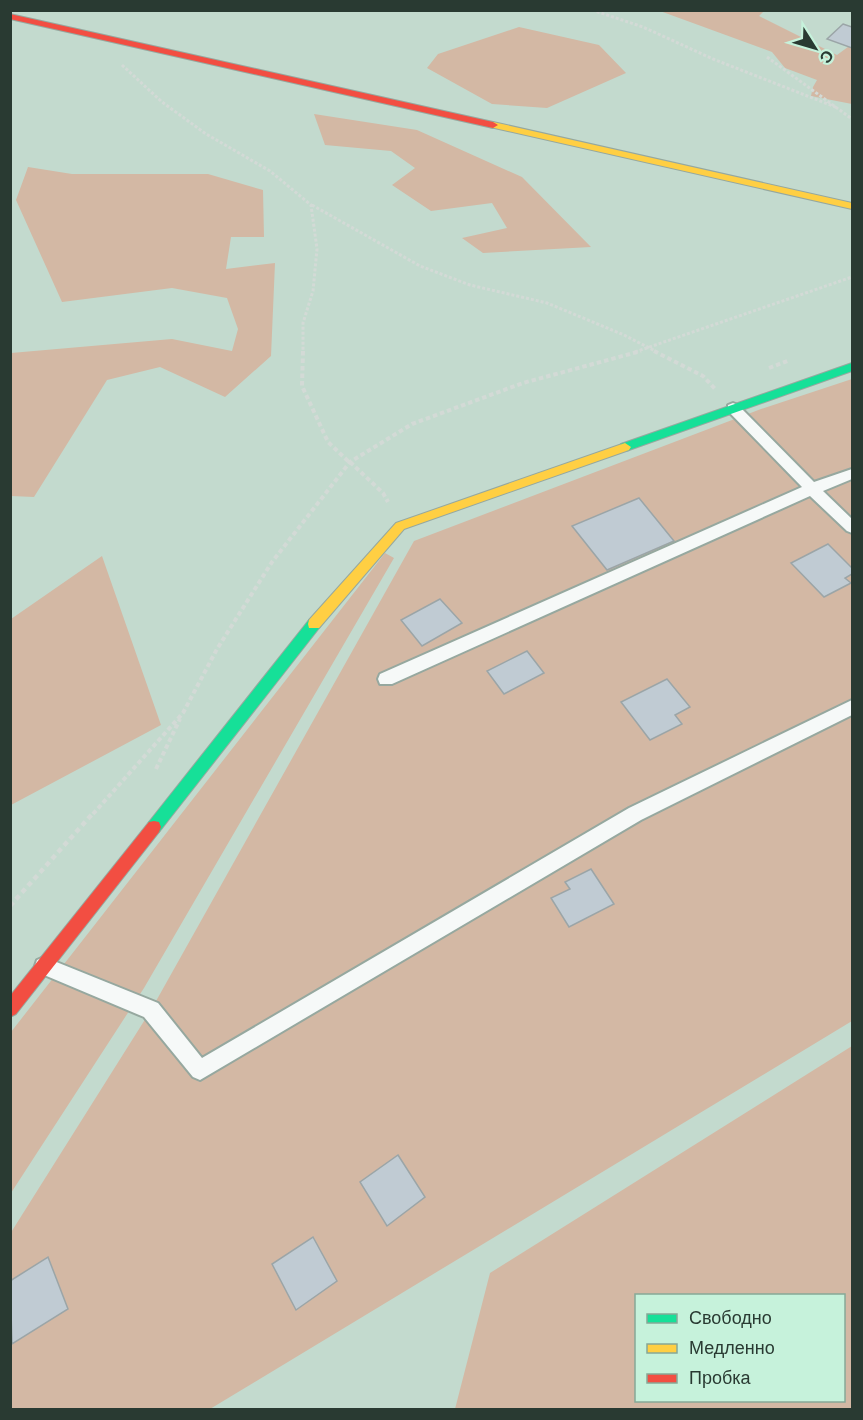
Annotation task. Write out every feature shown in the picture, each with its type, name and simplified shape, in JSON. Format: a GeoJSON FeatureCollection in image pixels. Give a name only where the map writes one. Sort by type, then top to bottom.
{"type":"FeatureCollection","features":[{"type":"Feature","properties":{"kind":"street"},"geometry":{"type":"LineString","coordinates":[[10,16],[852,206]]}},
{"type":"Feature","properties":{"kind":"street"},"geometry":{"type":"LineString","coordinates":[[10,1010],[334,599],[400,526],[852,368]]}},
{"type":"Feature","properties":{"kind":"lane"},"geometry":{"type":"LineString","coordinates":[[733,408],[812,489],[852,526]]}},
{"type":"Feature","properties":{"kind":"lane"},"geometry":{"type":"LineString","coordinates":[[386,679],[812,489],[852,474]]}},
{"type":"Feature","properties":{"kind":"lane"},"geometry":{"type":"LineString","coordinates":[[44,966],[151,1010],[200,1070],[635,814],[852,707]]}},
{"type":"Feature","properties":{"kind":"path"},"geometry":{"type":"LineString","coordinates":[[592,10],[643,27],[713,59],[838,108]]}},
{"type":"Feature","properties":{"kind":"path"},"geometry":{"type":"LineString","coordinates":[[766,57],[852,119]]}},
{"type":"Feature","properties":{"kind":"path"},"geometry":{"type":"LineString","coordinates":[[115,60],[171,109],[206,134],[270,171],[311,204],[420,266],[470,285],[547,303],[650,348],[704,376],[733,408]]}},
{"type":"Feature","properties":{"kind":"path"},"geometry":{"type":"LineString","coordinates":[[311,204],[317,249],[313,291],[303,323],[302,386],[328,442],[383,493],[400,526]]}},
{"type":"Feature","properties":{"kind":"path"},"geometry":{"type":"LineString","coordinates":[[318,503],[350,462],[412,424],[523,383],[650,348],[852,277]]}},
{"type":"Feature","properties":{"kind":"path"},"geometry":{"type":"LineString","coordinates":[[10,906],[183,713],[217,649],[272,562],[350,462]]}},
{"type":"Feature","properties":{"kind":"shaded area"},"geometry":{"type":"Polygon","coordinates":[[[660,11],[764,11],[759,16],[837,55],[852,44],[852,104],[811,96],[817,80],[785,68],[772,52],[660,11]]]}},
{"type":"Feature","properties":{"kind":"shaded area"},"geometry":{"type":"Polygon","coordinates":[[[519,27],[599,45],[626,73],[547,108],[492,104],[427,68],[438,54],[519,27]]]}},
{"type":"Feature","properties":{"kind":"shaded area"},"geometry":{"type":"Polygon","coordinates":[[[314,114],[417,130],[522,177],[591,247],[483,253],[462,238],[507,228],[492,203],[431,211],[392,185],[415,168],[391,151],[325,145],[314,114]]]}},
{"type":"Feature","properties":{"kind":"shaded area"},"geometry":{"type":"Polygon","coordinates":[[[28,167],[72,174],[208,174],[263,190],[264,237],[231,237],[226,269],[275,263],[271,356],[225,397],[160,367],[107,380],[34,497],[11,496],[11,353],[172,339],[232,351],[238,329],[227,298],[172,288],[62,302],[16,200],[28,167]]]}},
{"type":"Feature","properties":{"kind":"shaded area"},"geometry":{"type":"Polygon","coordinates":[[[852,379],[852,1021],[210,1409],[11,1409],[10,1234],[151,1010],[414,541],[761,409],[852,379]]]}},
{"type":"Feature","properties":{"kind":"shaded area"},"geometry":{"type":"Polygon","coordinates":[[[385,553],[394,558],[144,988],[11,1193],[11,1032],[385,553]]]}},
{"type":"Feature","properties":{"kind":"shaded area"},"geometry":{"type":"Polygon","coordinates":[[[102,556],[161,725],[11,805],[11,619],[102,556]]]}},
{"type":"Feature","properties":{"kind":"shaded area"},"geometry":{"type":"Polygon","coordinates":[[[852,1046],[852,1409],[455,1409],[490,1273],[852,1046]]]}},
{"type":"Feature","properties":{"kind":"building"},"geometry":{"type":"Polygon","coordinates":[[[843,24],[852,27],[852,48],[827,39],[843,24]]]}},
{"type":"Feature","properties":{"kind":"building"},"geometry":{"type":"Polygon","coordinates":[[[639,498],[674,541],[607,570],[572,526],[639,498]]]}},
{"type":"Feature","properties":{"kind":"building"},"geometry":{"type":"Polygon","coordinates":[[[828,544],[852,568],[852,574],[845,578],[851,583],[824,597],[791,563],[828,544]]]}},
{"type":"Feature","properties":{"kind":"building"},"geometry":{"type":"Polygon","coordinates":[[[440,599],[462,623],[422,646],[401,620],[440,599]]]}},
{"type":"Feature","properties":{"kind":"building"},"geometry":{"type":"Polygon","coordinates":[[[527,651],[544,673],[504,694],[487,671],[527,651]]]}},
{"type":"Feature","properties":{"kind":"building"},"geometry":{"type":"Polygon","coordinates":[[[667,679],[690,707],[675,715],[682,724],[650,740],[621,702],[667,679]]]}},
{"type":"Feature","properties":{"kind":"building"},"geometry":{"type":"Polygon","coordinates":[[[591,869],[614,904],[569,927],[551,898],[570,889],[565,882],[591,869]]]}},
{"type":"Feature","properties":{"kind":"building"},"geometry":{"type":"Polygon","coordinates":[[[398,1155],[425,1197],[387,1226],[360,1182],[398,1155]]]}},
{"type":"Feature","properties":{"kind":"building"},"geometry":{"type":"Polygon","coordinates":[[[313,1237],[337,1281],[296,1310],[272,1264],[313,1237]]]}},
{"type":"Feature","properties":{"kind":"building"},"geometry":{"type":"Polygon","coordinates":[[[48,1257],[68,1309],[12,1344],[10,1281],[48,1257]]]}},
{"type":"Feature","properties":{"kind":"traffic: fast"},"geometry":{"type":"LineString","coordinates":[[625,447],[852,367]]}},
{"type":"Feature","properties":{"kind":"traffic: fast"},"geometry":{"type":"LineString","coordinates":[[154,827],[314,624]]}},
{"type":"Feature","properties":{"kind":"traffic: slow"},"geometry":{"type":"LineString","coordinates":[[493,125],[852,206]]}},
{"type":"Feature","properties":{"kind":"traffic: slow"},"geometry":{"type":"LineString","coordinates":[[314,624],[400,526],[625,447]]}},
{"type":"Feature","properties":{"kind":"traffic: jam"},"geometry":{"type":"LineString","coordinates":[[10,16],[493,125]]}},
{"type":"Feature","properties":{"kind":"traffic: jam"},"geometry":{"type":"LineString","coordinates":[[10,1009],[154,827]]}}]}
